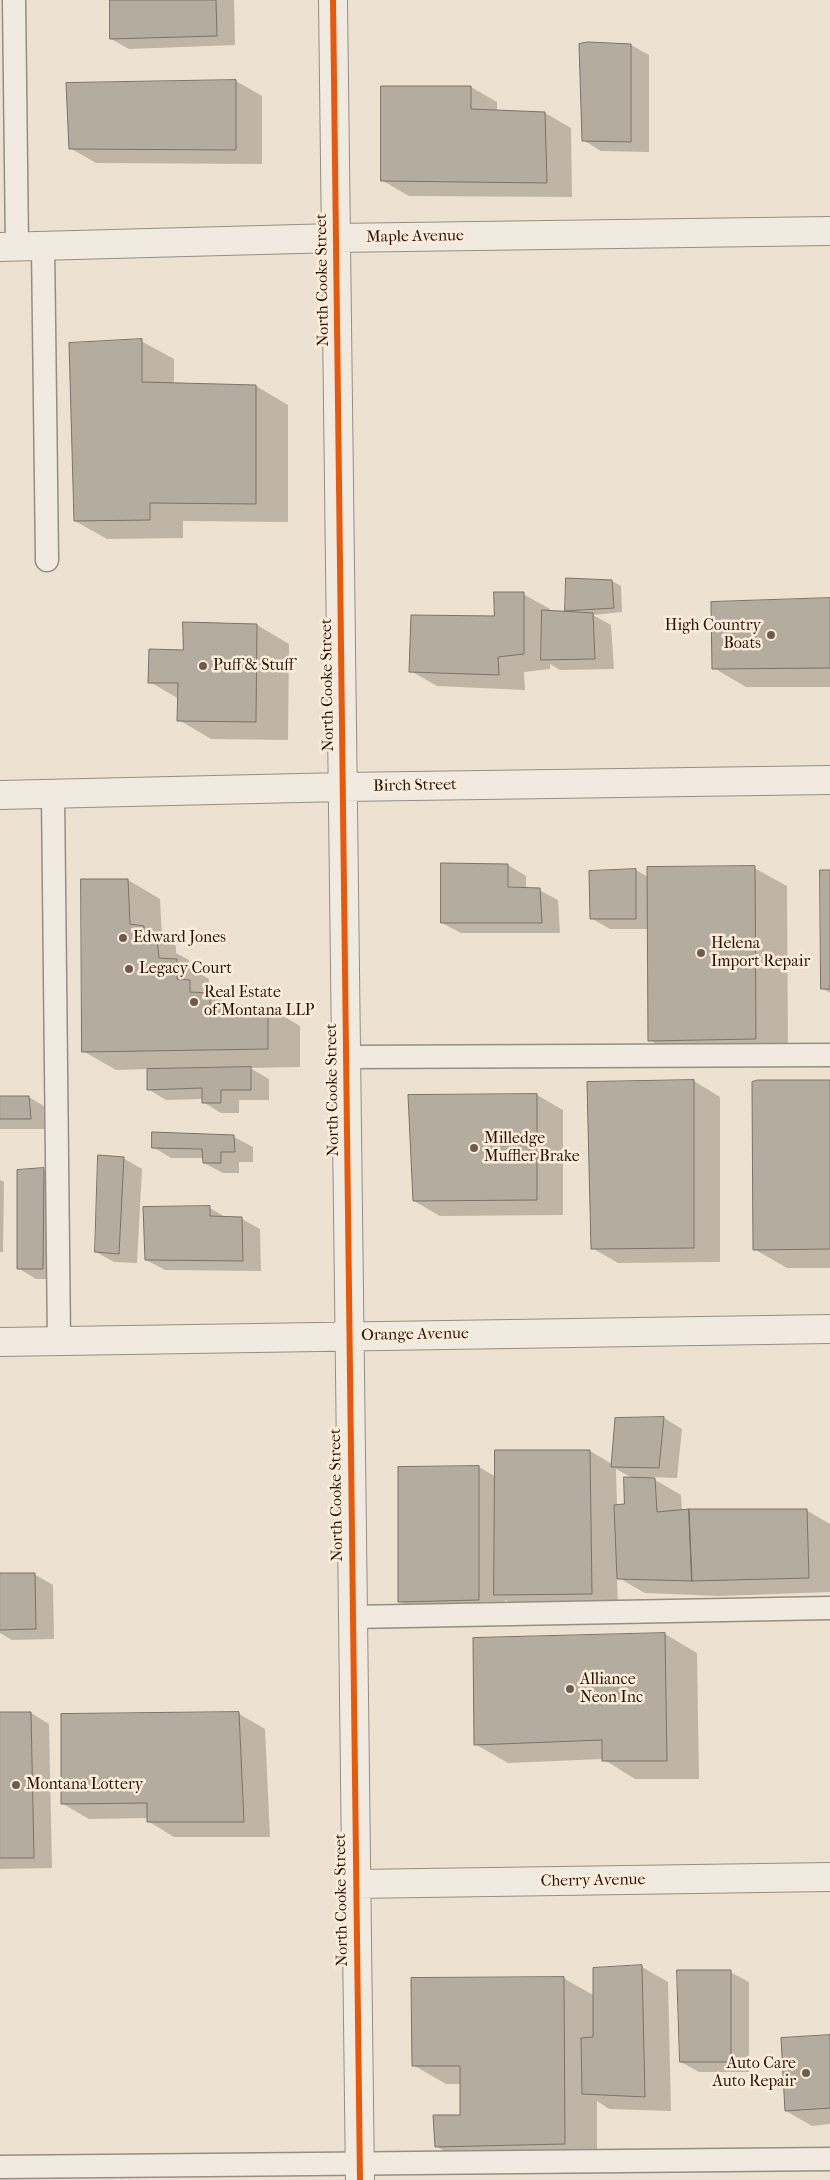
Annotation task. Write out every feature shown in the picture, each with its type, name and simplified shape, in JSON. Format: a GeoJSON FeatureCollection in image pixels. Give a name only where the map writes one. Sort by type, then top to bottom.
{"type":"FeatureCollection","features":[{"type":"Feature","properties":{"kind":"street","name":"North Cooke Street"},"geometry":{"type":"LineString","coordinates":[[333,0],[360,2173]]}},
{"type":"Feature","properties":{"kind":"street","name":"Maple Avenue"},"geometry":{"type":"LineString","coordinates":[[20,246],[336,238],[830,231]]}},
{"type":"Feature","properties":{"kind":"street","name":"Birch Street"},"geometry":{"type":"LineString","coordinates":[[0,795],[343,787],[830,780]]}},
{"type":"Feature","properties":{"kind":"street","name":"Orange Avenue"},"geometry":{"type":"LineString","coordinates":[[0,1342],[830,1329]]}},
{"type":"Feature","properties":{"kind":"street","name":"Cherry Avenue"},"geometry":{"type":"LineString","coordinates":[[356,1884],[830,1877]]}},
{"type":"Feature","properties":{"kind":"lane"},"geometry":{"type":"LineString","coordinates":[[14,0],[8,145],[20,246],[47,560]]}},
{"type":"Feature","properties":{"kind":"lane"},"geometry":{"type":"LineString","coordinates":[[53,794],[59,1341]]}},
{"type":"Feature","properties":{"kind":"lane"},"geometry":{"type":"LineString","coordinates":[[346,1058],[830,1055]]}},
{"type":"Feature","properties":{"kind":"lane"},"geometry":{"type":"LineString","coordinates":[[353,1618],[830,1608]]}},
{"type":"Feature","properties":{"kind":"lane"},"geometry":{"type":"LineString","coordinates":[[0,2167],[360,2173],[830,2159]]}},
{"type":"Feature","properties":{"kind":"building"},"geometry":{"type":"Polygon","coordinates":[[[110,0],[216,0],[217,36],[110,39],[110,0]]]}},
{"type":"Feature","properties":{"kind":"building"},"geometry":{"type":"Polygon","coordinates":[[[588,42],[631,44],[631,142],[582,141],[579,44],[588,42]]]}},
{"type":"Feature","properties":{"kind":"building"},"geometry":{"type":"Polygon","coordinates":[[[236,80],[236,150],[69,149],[66,83],[236,80]]]}},
{"type":"Feature","properties":{"kind":"building"},"geometry":{"type":"Polygon","coordinates":[[[381,86],[471,86],[471,109],[545,112],[547,183],[381,181],[381,86]]]}},
{"type":"Feature","properties":{"kind":"building"},"geometry":{"type":"Polygon","coordinates":[[[142,339],[142,382],[256,385],[256,504],[150,503],[150,520],[74,521],[69,343],[142,339]]]}},
{"type":"Feature","properties":{"kind":"building"},"geometry":{"type":"Polygon","coordinates":[[[566,578],[612,580],[614,608],[565,611],[566,578]]]}},
{"type":"Feature","properties":{"kind":"building"},"geometry":{"type":"Polygon","coordinates":[[[494,592],[524,592],[524,654],[498,657],[499,675],[409,672],[411,615],[494,616],[494,592]]]}},
{"type":"Feature","properties":{"kind":"building","name":"High Country Boats"},"geometry":{"type":"Polygon","coordinates":[[[830,598],[830,668],[712,669],[711,602],[830,598]]]}},
{"type":"Feature","properties":{"kind":"building"},"geometry":{"type":"Polygon","coordinates":[[[542,610],[593,613],[595,659],[541,660],[542,610]]]}},
{"type":"Feature","properties":{"kind":"building","name":"Puff & Stuff"},"geometry":{"type":"Polygon","coordinates":[[[183,622],[257,624],[256,722],[177,721],[178,683],[148,683],[149,649],[183,650],[183,622]]]}},
{"type":"Feature","properties":{"kind":"building"},"geometry":{"type":"Polygon","coordinates":[[[441,863],[508,864],[508,887],[540,888],[542,923],[441,923],[441,863]]]}},
{"type":"Feature","properties":{"kind":"building","name":"Helena Import Repair"},"geometry":{"type":"Polygon","coordinates":[[[755,866],[756,1039],[648,1041],[647,867],[755,866]]]}},
{"type":"Feature","properties":{"kind":"building"},"geometry":{"type":"Polygon","coordinates":[[[636,869],[636,919],[590,919],[589,871],[636,869]]]}},
{"type":"Feature","properties":{"kind":"building"},"geometry":{"type":"Polygon","coordinates":[[[820,870],[830,870],[830,989],[821,989],[820,870]]]}},
{"type":"Feature","properties":{"kind":"building","name":"Legacy Court"},"geometry":{"type":"Polygon","coordinates":[[[81,879],[128,879],[130,924],[144,926],[144,940],[157,940],[159,958],[177,959],[177,979],[190,980],[190,992],[210,993],[210,1006],[268,1006],[268,1049],[82,1052],[81,879]]]}},
{"type":"Feature","properties":{"kind":"building"},"geometry":{"type":"Polygon","coordinates":[[[251,1067],[251,1090],[221,1090],[221,1103],[202,1103],[202,1088],[147,1090],[147,1069],[251,1067]]]}},
{"type":"Feature","properties":{"kind":"building"},"geometry":{"type":"Polygon","coordinates":[[[694,1080],[694,1248],[591,1249],[587,1082],[694,1080]]]}},
{"type":"Feature","properties":{"kind":"building"},"geometry":{"type":"Polygon","coordinates":[[[758,1080],[830,1080],[830,1249],[753,1250],[752,1082],[758,1080]]]}},
{"type":"Feature","properties":{"kind":"building","name":"Milledge Muffler Brake"},"geometry":{"type":"Polygon","coordinates":[[[537,1094],[537,1200],[413,1201],[408,1095],[537,1094]]]}},
{"type":"Feature","properties":{"kind":"building"},"geometry":{"type":"Polygon","coordinates":[[[0,1096],[29,1096],[31,1119],[0,1119],[0,1096]]]}},
{"type":"Feature","properties":{"kind":"building"},"geometry":{"type":"Polygon","coordinates":[[[152,1132],[234,1135],[235,1152],[221,1152],[221,1163],[203,1163],[202,1149],[152,1148],[152,1132]]]}},
{"type":"Feature","properties":{"kind":"building"},"geometry":{"type":"Polygon","coordinates":[[[98,1155],[124,1157],[119,1254],[95,1252],[98,1155]]]}},
{"type":"Feature","properties":{"kind":"building"},"geometry":{"type":"Polygon","coordinates":[[[44,1168],[43,1269],[17,1269],[17,1170],[44,1168]]]}},
{"type":"Feature","properties":{"kind":"building"},"geometry":{"type":"Polygon","coordinates":[[[210,1206],[210,1216],[242,1217],[243,1261],[145,1260],[143,1207],[210,1206]]]}},
{"type":"Feature","properties":{"kind":"building"},"geometry":{"type":"Polygon","coordinates":[[[664,1417],[659,1468],[611,1467],[615,1418],[664,1417]]]}},
{"type":"Feature","properties":{"kind":"building"},"geometry":{"type":"Polygon","coordinates":[[[495,1450],[590,1450],[592,1594],[494,1595],[495,1450]]]}},
{"type":"Feature","properties":{"kind":"building"},"geometry":{"type":"Polygon","coordinates":[[[479,1466],[479,1600],[398,1602],[398,1467],[479,1466]]]}},
{"type":"Feature","properties":{"kind":"building"},"geometry":{"type":"Polygon","coordinates":[[[624,1477],[655,1478],[657,1512],[689,1509],[692,1581],[617,1579],[614,1505],[624,1504],[624,1477]]]}},
{"type":"Feature","properties":{"kind":"building"},"geometry":{"type":"Polygon","coordinates":[[[689,1509],[807,1509],[809,1578],[692,1581],[689,1509]]]}},
{"type":"Feature","properties":{"kind":"building"},"geometry":{"type":"Polygon","coordinates":[[[0,1573],[35,1573],[36,1629],[0,1630],[0,1573]]]}},
{"type":"Feature","properties":{"kind":"building","name":"Alliance Neon Inc"},"geometry":{"type":"Polygon","coordinates":[[[665,1633],[667,1761],[602,1761],[602,1740],[474,1745],[473,1638],[665,1633]]]}},
{"type":"Feature","properties":{"kind":"building","name":"Montana Lottery"},"geometry":{"type":"Polygon","coordinates":[[[0,1712],[31,1712],[34,1858],[0,1858],[0,1712]]]}},
{"type":"Feature","properties":{"kind":"building"},"geometry":{"type":"Polygon","coordinates":[[[239,1712],[244,1822],[147,1822],[147,1803],[61,1804],[61,1714],[239,1712]]]}},
{"type":"Feature","properties":{"kind":"building"},"geometry":{"type":"Polygon","coordinates":[[[642,1965],[645,2097],[582,2094],[581,2038],[593,2037],[593,1968],[642,1965]]]}},
{"type":"Feature","properties":{"kind":"building"},"geometry":{"type":"Polygon","coordinates":[[[677,1970],[731,1970],[731,2062],[680,2062],[677,1970]]]}},
{"type":"Feature","properties":{"kind":"building"},"geometry":{"type":"Polygon","coordinates":[[[564,1977],[565,2144],[435,2147],[433,2115],[460,2115],[460,2066],[412,2066],[411,1978],[564,1977]]]}},
{"type":"Feature","properties":{"kind":"building","name":"Auto Care Auto Repair"},"geometry":{"type":"Polygon","coordinates":[[[830,2035],[830,2108],[785,2111],[781,2038],[830,2035]]]}},
{"type":"Feature","properties":{"kind":"cycle path"},"geometry":{"type":"LineString","coordinates":[[333,0],[360,2180]]}},
{"type":"Feature","properties":{"kind":"place","name":"High Country Boats"},"geometry":{"type":"Point","coordinates":[771,635]}},
{"type":"Feature","properties":{"kind":"place","name":"Puff & Stuff"},"geometry":{"type":"Point","coordinates":[203,666]}},
{"type":"Feature","properties":{"kind":"place","name":"Edward Jones"},"geometry":{"type":"Point","coordinates":[123,938]}},
{"type":"Feature","properties":{"kind":"place","name":"Helena Import Repair"},"geometry":{"type":"Point","coordinates":[701,953]}},
{"type":"Feature","properties":{"kind":"place","name":"Legacy Court"},"geometry":{"type":"Point","coordinates":[129,969]}},
{"type":"Feature","properties":{"kind":"place","name":"Real Estate of Montana LLP"},"geometry":{"type":"Point","coordinates":[194,1002]}},
{"type":"Feature","properties":{"kind":"place","name":"Milledge Muffler Brake"},"geometry":{"type":"Point","coordinates":[474,1148]}},
{"type":"Feature","properties":{"kind":"place","name":"Alliance Neon Inc"},"geometry":{"type":"Point","coordinates":[570,1689]}},
{"type":"Feature","properties":{"kind":"place","name":"Montana Lottery"},"geometry":{"type":"Point","coordinates":[16,1785]}},
{"type":"Feature","properties":{"kind":"place","name":"Auto Care Auto Repair"},"geometry":{"type":"Point","coordinates":[806,2073]}}]}
